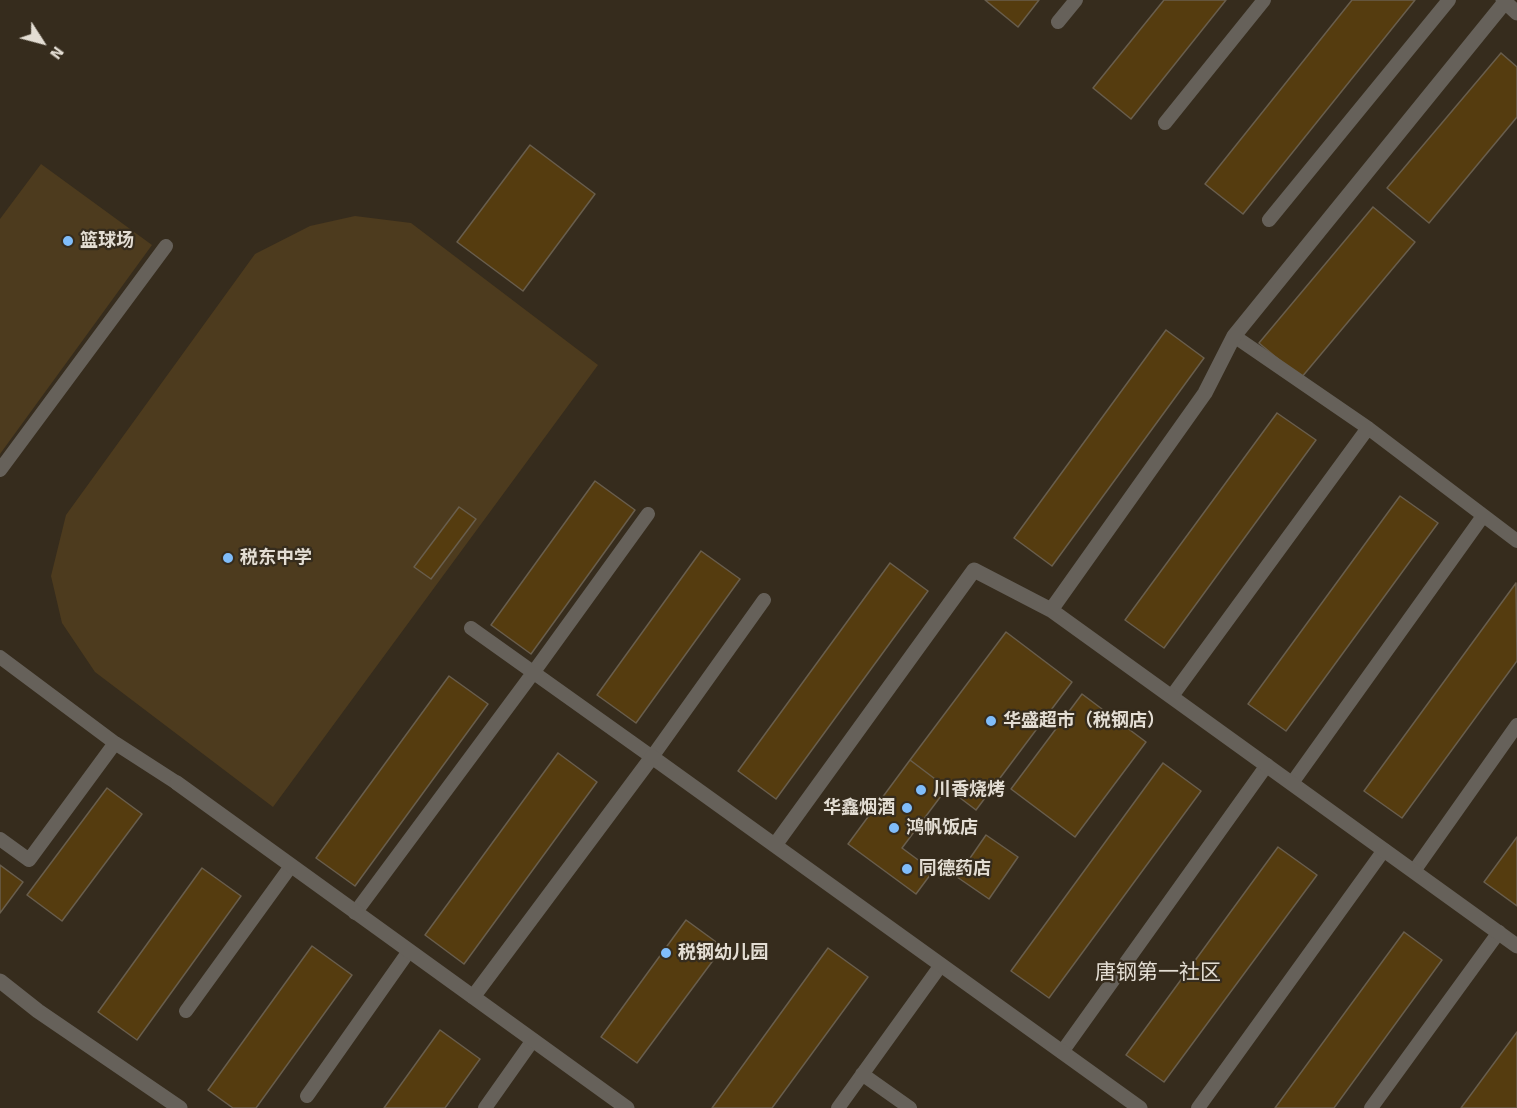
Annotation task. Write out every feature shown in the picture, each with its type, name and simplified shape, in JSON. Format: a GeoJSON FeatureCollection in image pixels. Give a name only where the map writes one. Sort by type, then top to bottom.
{"type":"FeatureCollection","features":[{"type":"Feature","properties":{"kind":"street"},"geometry":{"type":"LineString","coordinates":[[1051,610],[1205,393],[1234,336],[1504,1],[1517,13]]}},
{"type":"Feature","properties":{"kind":"street"},"geometry":{"type":"LineString","coordinates":[[775,845],[974,570],[1051,610],[1517,946]]}},
{"type":"Feature","properties":{"kind":"street"},"geometry":{"type":"LineString","coordinates":[[473,997],[652,757],[1140,1108]]}},
{"type":"Feature","properties":{"kind":"street"},"geometry":{"type":"LineString","coordinates":[[177,783],[627,1108]]}},
{"type":"Feature","properties":{"kind":"street"},"geometry":{"type":"LineString","coordinates":[[0,981],[38,1011],[180,1108]]}},
{"type":"Feature","properties":{"kind":"lane"},"geometry":{"type":"LineString","coordinates":[[1058,22],[1076,0]]}},
{"type":"Feature","properties":{"kind":"lane"},"geometry":{"type":"LineString","coordinates":[[1165,123],[1264,0]]}},
{"type":"Feature","properties":{"kind":"lane"},"geometry":{"type":"LineString","coordinates":[[1269,220],[1449,0]]}},
{"type":"Feature","properties":{"kind":"lane"},"geometry":{"type":"LineString","coordinates":[[0,470],[166,246]]}},
{"type":"Feature","properties":{"kind":"lane"},"geometry":{"type":"LineString","coordinates":[[1234,336],[1368,428],[1517,540]]}},
{"type":"Feature","properties":{"kind":"lane"},"geometry":{"type":"LineString","coordinates":[[1172,696],[1368,428]]}},
{"type":"Feature","properties":{"kind":"lane"},"geometry":{"type":"LineString","coordinates":[[355,912],[648,514]]}},
{"type":"Feature","properties":{"kind":"lane"},"geometry":{"type":"LineString","coordinates":[[1292,783],[1483,516]]}},
{"type":"Feature","properties":{"kind":"lane"},"geometry":{"type":"LineString","coordinates":[[471,628],[652,757],[764,600]]}},
{"type":"Feature","properties":{"kind":"lane"},"geometry":{"type":"LineString","coordinates":[[0,657],[115,743],[177,783]]}},
{"type":"Feature","properties":{"kind":"lane"},"geometry":{"type":"LineString","coordinates":[[1413,871],[1517,725]]}},
{"type":"Feature","properties":{"kind":"lane"},"geometry":{"type":"LineString","coordinates":[[0,839],[28,860],[115,743]]}},
{"type":"Feature","properties":{"kind":"lane"},"geometry":{"type":"LineString","coordinates":[[1062,1052],[1267,765]]}},
{"type":"Feature","properties":{"kind":"lane"},"geometry":{"type":"LineString","coordinates":[[1198,1108],[1384,850]]}},
{"type":"Feature","properties":{"kind":"lane"},"geometry":{"type":"LineString","coordinates":[[186,1011],[291,866]]}},
{"type":"Feature","properties":{"kind":"lane"},"geometry":{"type":"LineString","coordinates":[[1371,1108],[1499,932]]}},
{"type":"Feature","properties":{"kind":"lane"},"geometry":{"type":"LineString","coordinates":[[307,1096],[409,951]]}},
{"type":"Feature","properties":{"kind":"lane"},"geometry":{"type":"LineString","coordinates":[[838,1108],[941,965]]}},
{"type":"Feature","properties":{"kind":"lane"},"geometry":{"type":"LineString","coordinates":[[485,1108],[533,1040]]}},
{"type":"Feature","properties":{"kind":"lane"},"geometry":{"type":"LineString","coordinates":[[862,1074],[910,1108]]}},
{"type":"Feature","properties":{"kind":"shaded area"},"geometry":{"type":"Polygon","coordinates":[[[41,164],[152,245],[0,454],[0,219],[41,164]]]}},
{"type":"Feature","properties":{"kind":"shaded area"},"geometry":{"type":"Polygon","coordinates":[[[355,216],[411,223],[598,365],[273,807],[95,672],[62,623],[51,576],[66,515],[255,254],[310,226],[355,216]]]}},
{"type":"Feature","properties":{"kind":"building"},"geometry":{"type":"Polygon","coordinates":[[[985,0],[1039,0],[1018,27],[985,0]]]}},
{"type":"Feature","properties":{"kind":"building"},"geometry":{"type":"Polygon","coordinates":[[[1164,0],[1226,0],[1131,119],[1093,88],[1164,0]]]}},
{"type":"Feature","properties":{"kind":"building"},"geometry":{"type":"Polygon","coordinates":[[[1352,0],[1415,0],[1243,214],[1205,184],[1352,0]]]}},
{"type":"Feature","properties":{"kind":"building"},"geometry":{"type":"Polygon","coordinates":[[[1501,53],[1517,67],[1517,117],[1429,223],[1387,188],[1501,53]]]}},
{"type":"Feature","properties":{"kind":"building"},"geometry":{"type":"Polygon","coordinates":[[[530,145],[595,194],[523,291],[457,242],[530,145]]]}},
{"type":"Feature","properties":{"kind":"building"},"geometry":{"type":"Polygon","coordinates":[[[1373,207],[1415,242],[1301,378],[1259,343],[1373,207]]]}},
{"type":"Feature","properties":{"kind":"building"},"geometry":{"type":"Polygon","coordinates":[[[1166,330],[1204,358],[1052,566],[1014,538],[1166,330]]]}},
{"type":"Feature","properties":{"kind":"building"},"geometry":{"type":"Polygon","coordinates":[[[1277,413],[1316,440],[1164,648],[1125,620],[1277,413]]]}},
{"type":"Feature","properties":{"kind":"building"},"geometry":{"type":"Polygon","coordinates":[[[595,481],[635,510],[531,654],[491,625],[595,481]]]}},
{"type":"Feature","properties":{"kind":"building"},"geometry":{"type":"Polygon","coordinates":[[[1400,496],[1438,523],[1286,731],[1248,704],[1400,496]]]}},
{"type":"Feature","properties":{"kind":"building"},"geometry":{"type":"Polygon","coordinates":[[[459,507],[476,519],[431,579],[414,567],[459,507]]]}},
{"type":"Feature","properties":{"kind":"building"},"geometry":{"type":"Polygon","coordinates":[[[701,551],[740,579],[636,723],[597,695],[701,551]]]}},
{"type":"Feature","properties":{"kind":"building"},"geometry":{"type":"Polygon","coordinates":[[[890,563],[928,591],[776,799],[738,771],[890,563]]]}},
{"type":"Feature","properties":{"kind":"building"},"geometry":{"type":"Polygon","coordinates":[[[1516,583],[1517,661],[1402,818],[1364,791],[1516,583]]]}},
{"type":"Feature","properties":{"kind":"building","name":"华盛超市（税钢店）"},"geometry":{"type":"Polygon","coordinates":[[[1006,632],[1072,682],[976,810],[910,760],[1006,632]]]}},
{"type":"Feature","properties":{"kind":"building"},"geometry":{"type":"Polygon","coordinates":[[[449,676],[488,704],[355,886],[316,858],[449,676]]]}},
{"type":"Feature","properties":{"kind":"building"},"geometry":{"type":"Polygon","coordinates":[[[1082,694],[1146,742],[1075,837],[1011,789],[1082,694]]]}},
{"type":"Feature","properties":{"kind":"building"},"geometry":{"type":"Polygon","coordinates":[[[558,753],[597,782],[464,964],[425,935],[558,753]]]}},
{"type":"Feature","properties":{"kind":"building"},"geometry":{"type":"Polygon","coordinates":[[[910,760],[947,788],[902,848],[933,871],[916,894],[848,844],[910,760]]]}},
{"type":"Feature","properties":{"kind":"building"},"geometry":{"type":"Polygon","coordinates":[[[1163,763],[1201,791],[1049,998],[1011,971],[1163,763]]]}},
{"type":"Feature","properties":{"kind":"building"},"geometry":{"type":"Polygon","coordinates":[[[107,788],[142,814],[62,921],[27,895],[107,788]]]}},
{"type":"Feature","properties":{"kind":"building"},"geometry":{"type":"Polygon","coordinates":[[[986,835],[1018,857],[989,899],[957,877],[986,835]]]}},
{"type":"Feature","properties":{"kind":"building"},"geometry":{"type":"Polygon","coordinates":[[[1517,837],[1517,906],[1484,882],[1517,837]]]}},
{"type":"Feature","properties":{"kind":"building"},"geometry":{"type":"Polygon","coordinates":[[[1278,847],[1317,875],[1164,1082],[1126,1055],[1278,847]]]}},
{"type":"Feature","properties":{"kind":"building"},"geometry":{"type":"Polygon","coordinates":[[[0,865],[23,882],[0,913],[0,865]]]}},
{"type":"Feature","properties":{"kind":"building"},"geometry":{"type":"Polygon","coordinates":[[[202,868],[241,896],[137,1040],[98,1012],[202,868]]]}},
{"type":"Feature","properties":{"kind":"building"},"geometry":{"type":"Polygon","coordinates":[[[686,920],[723,947],[637,1063],[601,1037],[686,920]]]}},
{"type":"Feature","properties":{"kind":"building"},"geometry":{"type":"Polygon","coordinates":[[[1404,932],[1442,960],[1334,1108],[1275,1108],[1404,932]]]}},
{"type":"Feature","properties":{"kind":"building"},"geometry":{"type":"Polygon","coordinates":[[[312,946],[352,975],[256,1108],[233,1108],[208,1090],[312,946]]]}},
{"type":"Feature","properties":{"kind":"building"},"geometry":{"type":"Polygon","coordinates":[[[828,948],[868,977],[772,1108],[712,1108],[828,948]]]}},
{"type":"Feature","properties":{"kind":"building"},"geometry":{"type":"Polygon","coordinates":[[[440,1030],[480,1059],[445,1108],[384,1108],[440,1030]]]}},
{"type":"Feature","properties":{"kind":"building"},"geometry":{"type":"Polygon","coordinates":[[[1517,1032],[1517,1108],[1461,1108],[1517,1032]]]}},
{"type":"Feature","properties":{"kind":"place","name":"篮球场"},"geometry":{"type":"Point","coordinates":[68,241]}},
{"type":"Feature","properties":{"kind":"place","name":"税东中学"},"geometry":{"type":"Point","coordinates":[228,558]}},
{"type":"Feature","properties":{"kind":"place","name":"华盛超市（税钢店）"},"geometry":{"type":"Point","coordinates":[991,721]}},
{"type":"Feature","properties":{"kind":"place","name":"川香烧烤"},"geometry":{"type":"Point","coordinates":[921,790]}},
{"type":"Feature","properties":{"kind":"place","name":"华鑫烟酒"},"geometry":{"type":"Point","coordinates":[907,808]}},
{"type":"Feature","properties":{"kind":"place","name":"鸿帆饭店"},"geometry":{"type":"Point","coordinates":[894,828]}},
{"type":"Feature","properties":{"kind":"place","name":"同德药店"},"geometry":{"type":"Point","coordinates":[907,869]}},
{"type":"Feature","properties":{"kind":"place","name":"税钢幼儿园"},"geometry":{"type":"Point","coordinates":[666,953]}},
{"type":"Feature","properties":{"kind":"district","name":"唐钢第一社区"},"geometry":{"type":"Point","coordinates":[1158,973]}}]}
